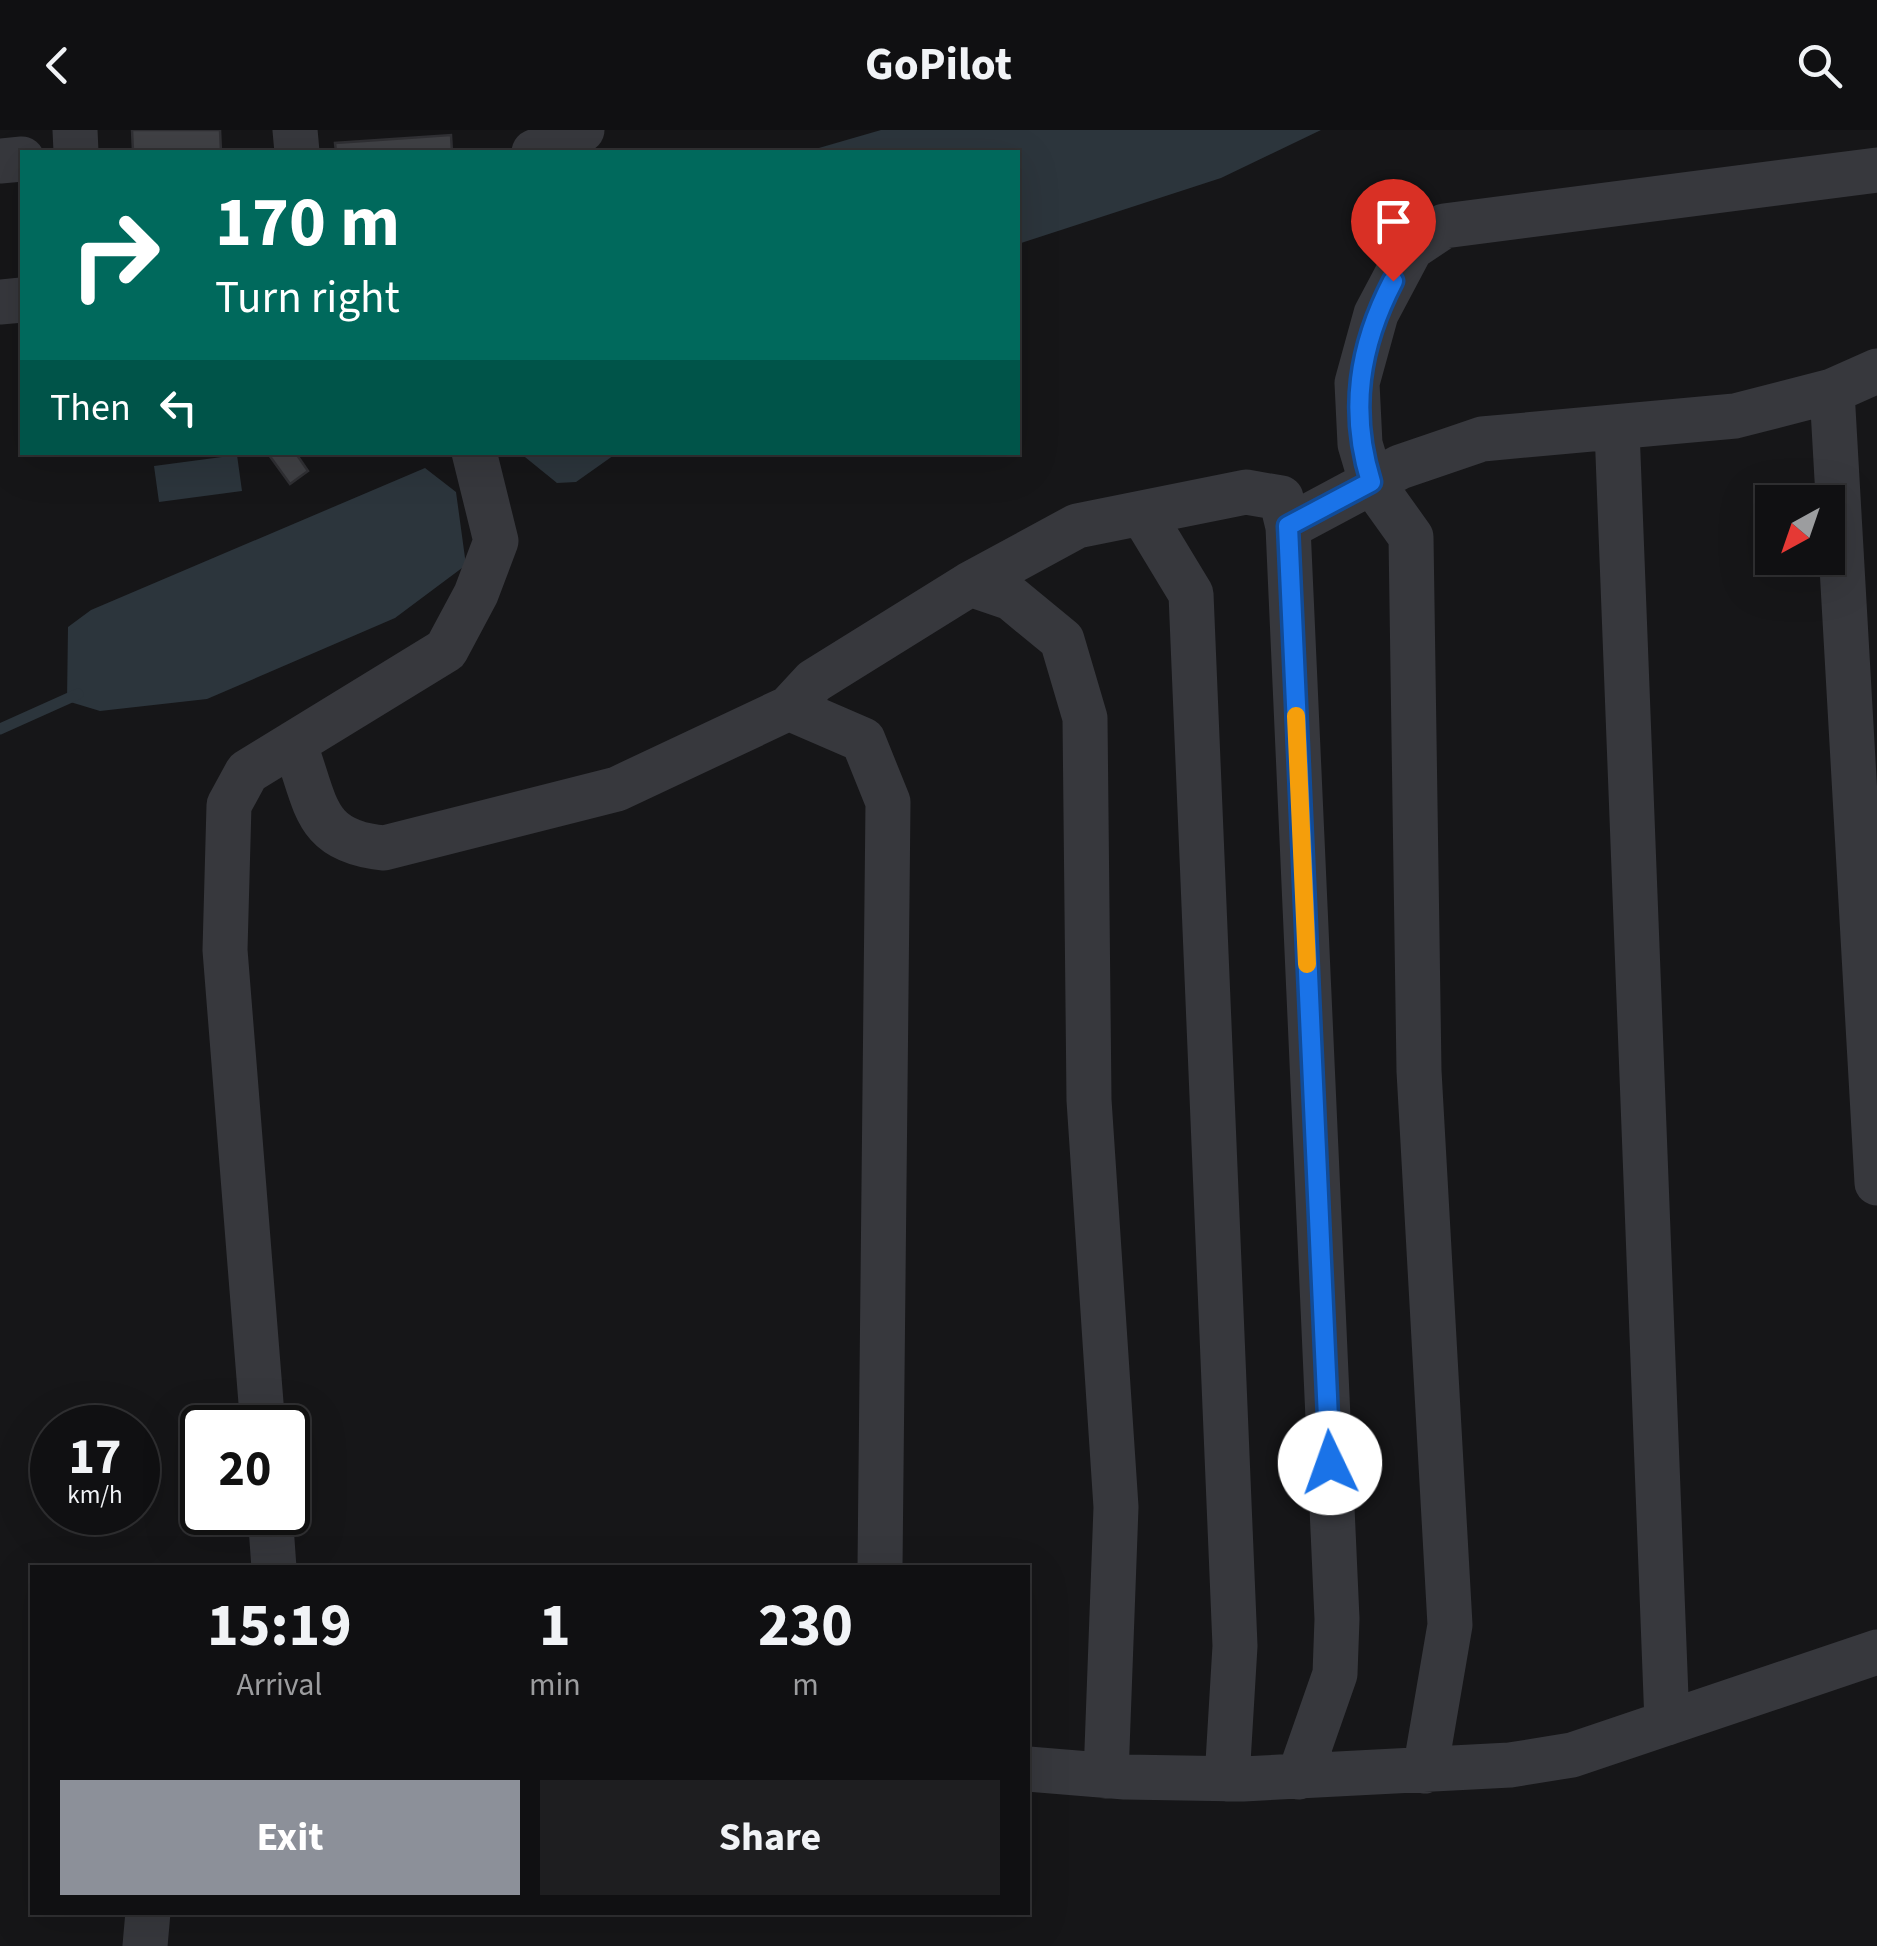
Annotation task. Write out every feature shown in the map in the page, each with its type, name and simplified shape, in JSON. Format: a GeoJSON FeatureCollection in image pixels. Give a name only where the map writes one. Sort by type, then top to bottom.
{"type":"FeatureCollection","features":[{"type":"Feature","properties":{"kind":"lane"},"geometry":{"type":"LineString","coordinates":[[538,150],[582,130]]}},
{"type":"Feature","properties":{"kind":"lane"},"geometry":{"type":"LineString","coordinates":[[1425,1770],[1450,1625],[1419,1071],[1411,537],[1371,482],[1360,444],[1357,382],[1376,314],[1410,248],[1444,226],[1877,170]]}},
{"type":"Feature","properties":{"kind":"lane"},"geometry":{"type":"LineString","coordinates":[[1288,526],[1371,482],[1482,439],[1735,416],[1832,392],[1877,371]]}},
{"type":"Feature","properties":{"kind":"lane"},"geometry":{"type":"LineString","coordinates":[[1832,392],[1877,1183]]}},
{"type":"Feature","properties":{"kind":"lane"},"geometry":{"type":"LineString","coordinates":[[1616,429],[1666,1723]]}},
{"type":"Feature","properties":{"kind":"lane"},"geometry":{"type":"LineString","coordinates":[[261,1405],[225,950],[229,804],[247,772],[446,650],[476,594],[496,540],[475,455]]}},
{"type":"Feature","properties":{"kind":"lane"},"geometry":{"type":"LineString","coordinates":[[294,744],[326,827],[350,844],[384,848],[617,788],[789,708],[814,682],[970,584],[1076,526],[1246,492],[1280,498],[1288,526],[1337,1619],[1336,1674],[1299,1776]]}},
{"type":"Feature","properties":{"kind":"lane"},"geometry":{"type":"LineString","coordinates":[[1142,513],[1191,594],[1235,1646],[1227,1778]]}},
{"type":"Feature","properties":{"kind":"lane"},"geometry":{"type":"LineString","coordinates":[[970,584],[1011,598],[1062,640],[1084,718],[1088,1100],[1116,1507],[1106,1776]]}},
{"type":"Feature","properties":{"kind":"lane"},"geometry":{"type":"LineString","coordinates":[[789,708],[864,740],[888,802],[880,1565]]}},
{"type":"Feature","properties":{"kind":"lane"},"geometry":{"type":"LineString","coordinates":[[272,1535],[274,1565]]}},
{"type":"Feature","properties":{"kind":"lane"},"geometry":{"type":"LineString","coordinates":[[1030,1770],[1106,1776],[1299,1776],[1425,1770],[1572,1755],[1877,1652]]}},
{"type":"Feature","properties":{"kind":"lane"},"geometry":{"type":"LineString","coordinates":[[145,1946],[148,1915]]}},
{"type":"Feature","properties":{"kind":"shaded area"},"geometry":{"type":"Polygon","coordinates":[[[881,130],[1321,130],[1221,178],[1020,243],[1020,150],[812,150],[881,130]]]}},
{"type":"Feature","properties":{"kind":"shaded area"},"geometry":{"type":"Polygon","coordinates":[[[237,455],[242,491],[159,502],[154,466],[237,455]]]}},
{"type":"Feature","properties":{"kind":"shaded area"},"geometry":{"type":"Polygon","coordinates":[[[522,455],[614,455],[576,482],[557,483],[522,455]]]}},
{"type":"Feature","properties":{"kind":"shaded area"},"geometry":{"type":"Polygon","coordinates":[[[425,468],[456,492],[466,565],[395,618],[207,699],[100,711],[67,701],[68,627],[91,610],[425,468]]]}},
{"type":"Feature","properties":{"kind":"building"},"geometry":{"type":"Polygon","coordinates":[[[132,130],[220,130],[221,150],[133,150],[132,130]]]}},
{"type":"Feature","properties":{"kind":"building"},"geometry":{"type":"Polygon","coordinates":[[[451,135],[452,150],[336,150],[335,143],[451,135]]]}},
{"type":"Feature","properties":{"kind":"building"},"geometry":{"type":"Polygon","coordinates":[[[269,455],[297,455],[308,471],[290,484],[269,455]]]}},
{"type":"Feature","properties":{"kind":"waterway"},"geometry":{"type":"LineString","coordinates":[[0,729],[78,694]]}},
{"type":"Feature","properties":{"kind":"slow traffic"},"geometry":{"type":"LineString","coordinates":[[1296,716],[1307,964]]}},
{"type":"Feature","properties":{"kind":"route"},"geometry":{"type":"LineString","coordinates":[[1330,1463],[1288,526],[1371,482],[1360,444],[1357,382],[1376,314],[1393,281]]}}]}
